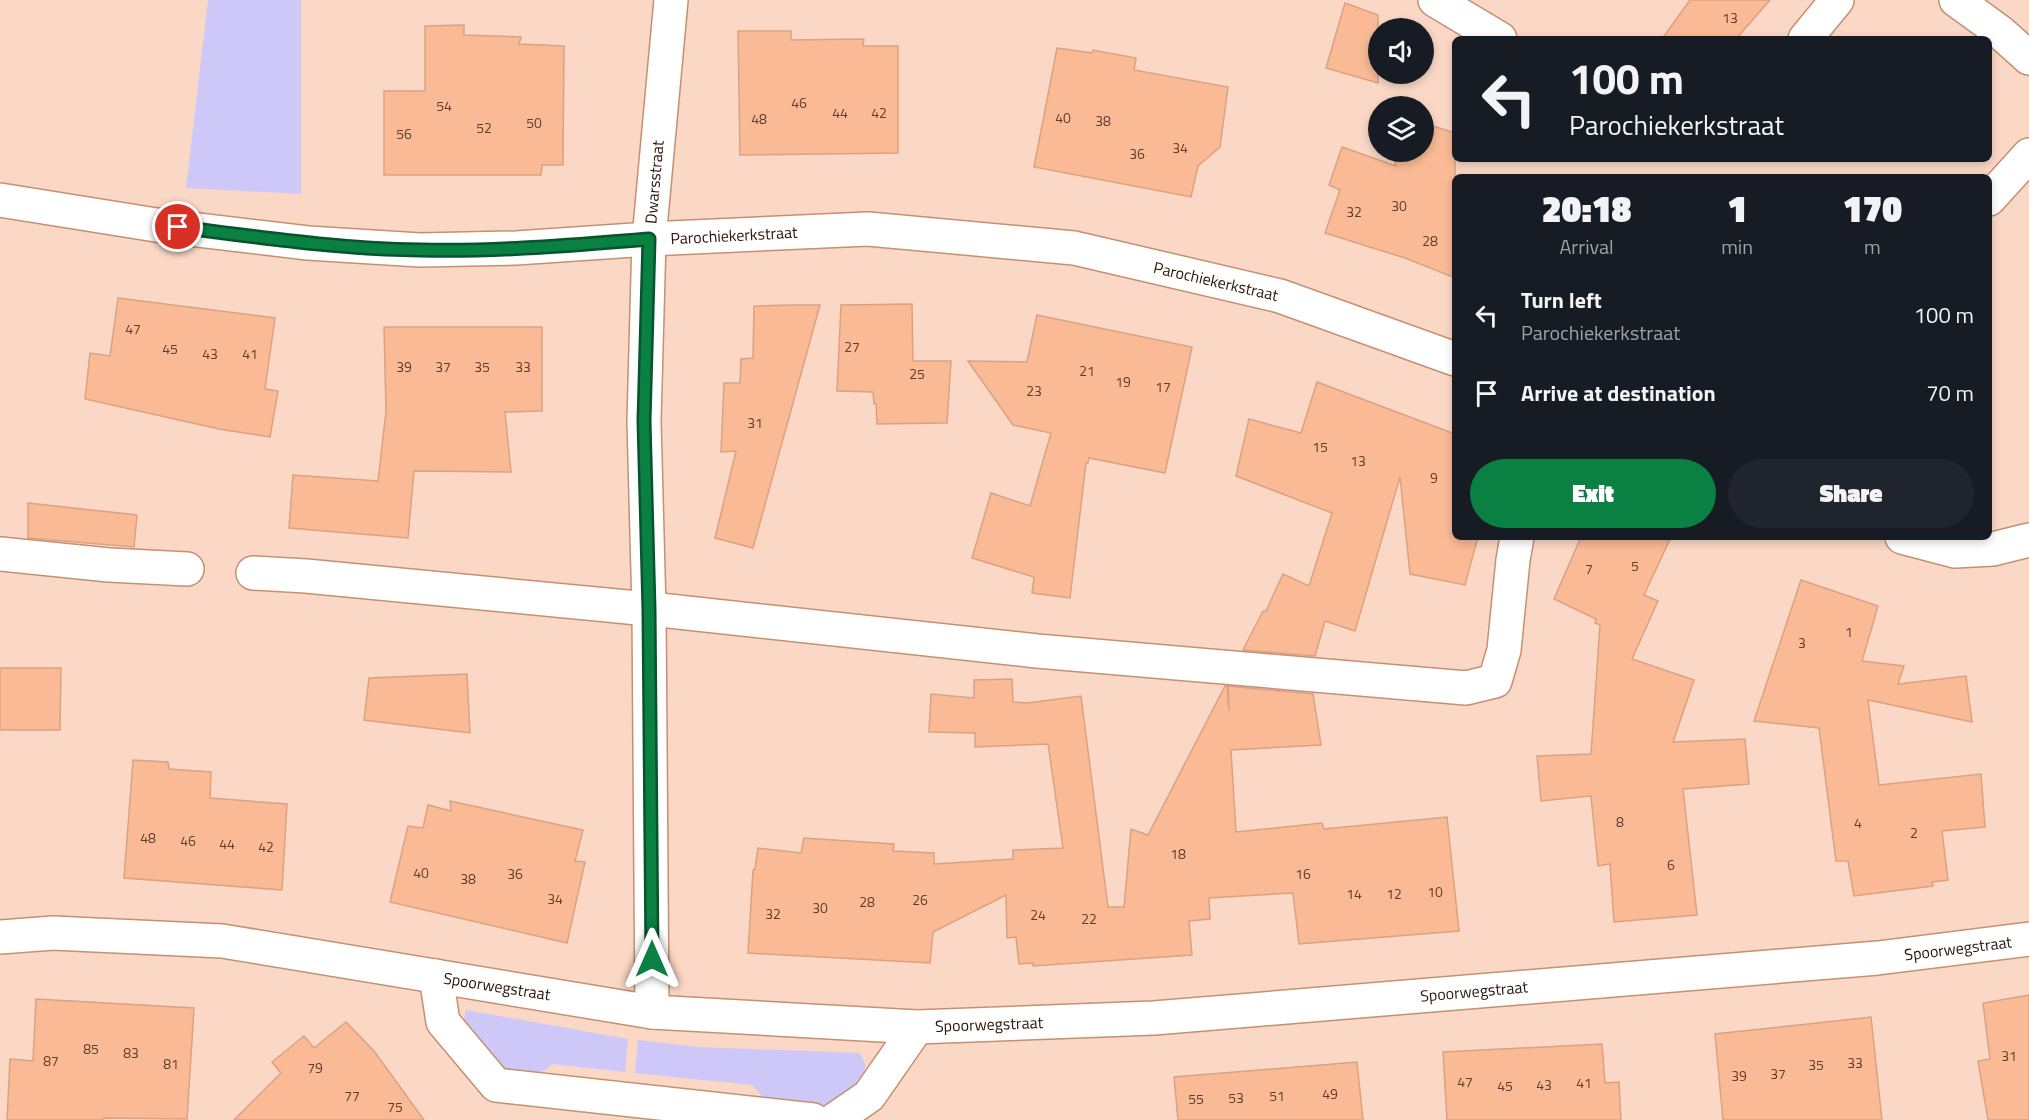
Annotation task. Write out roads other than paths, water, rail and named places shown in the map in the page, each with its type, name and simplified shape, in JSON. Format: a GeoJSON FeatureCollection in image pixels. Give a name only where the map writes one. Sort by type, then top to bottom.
{"type":"FeatureCollection","features":[{"type":"Feature","properties":{"kind":"street","name":"Dwarsstraat"},"geometry":{"type":"LineString","coordinates":[[652,1012],[649,610],[644,421],[649,239],[671,0]]}},
{"type":"Feature","properties":{"kind":"street"},"geometry":{"type":"LineString","coordinates":[[1435,0],[1495,36]]}},
{"type":"Feature","properties":{"kind":"street"},"geometry":{"type":"LineString","coordinates":[[1807,36],[1837,0]]}},
{"type":"Feature","properties":{"kind":"street"},"geometry":{"type":"LineString","coordinates":[[1956,0],[2000,32],[2029,58]]}},
{"type":"Feature","properties":{"kind":"street"},"geometry":{"type":"LineString","coordinates":[[1992,196],[2029,155]]}},
{"type":"Feature","properties":{"kind":"street","name":"Parochiekerkstraat"},"geometry":{"type":"LineString","coordinates":[[0,200],[168,226],[308,243],[420,250],[516,248],[649,239],[868,229],[1074,248],[1280,296],[1452,357]]}},
{"type":"Feature","properties":{"kind":"street"},"geometry":{"type":"LineString","coordinates":[[253,573],[306,576],[649,610],[1037,651],[1466,688],[1495,681],[1504,650],[1516,540]]}},
{"type":"Feature","properties":{"kind":"street"},"geometry":{"type":"LineString","coordinates":[[1913,540],[1955,551],[1993,549],[2029,540]]}},
{"type":"Feature","properties":{"kind":"street"},"geometry":{"type":"LineString","coordinates":[[0,554],[187,569]]}},
{"type":"Feature","properties":{"kind":"street","name":"Spoorwegstraat"},"geometry":{"type":"LineString","coordinates":[[0,937],[53,933],[222,941],[652,1012],[917,1027],[1154,1018],[1878,958],[2029,939]]}},
{"type":"Feature","properties":{"kind":"street","name":"Spoorwegstraat"},"geometry":{"type":"LineString","coordinates":[[435,976],[443,1022],[496,1085],[813,1120]]}},
{"type":"Feature","properties":{"kind":"street","name":"Spoorwegstraat"},"geometry":{"type":"LineString","coordinates":[[834,1120],[869,1096],[917,1027]]}}]}
